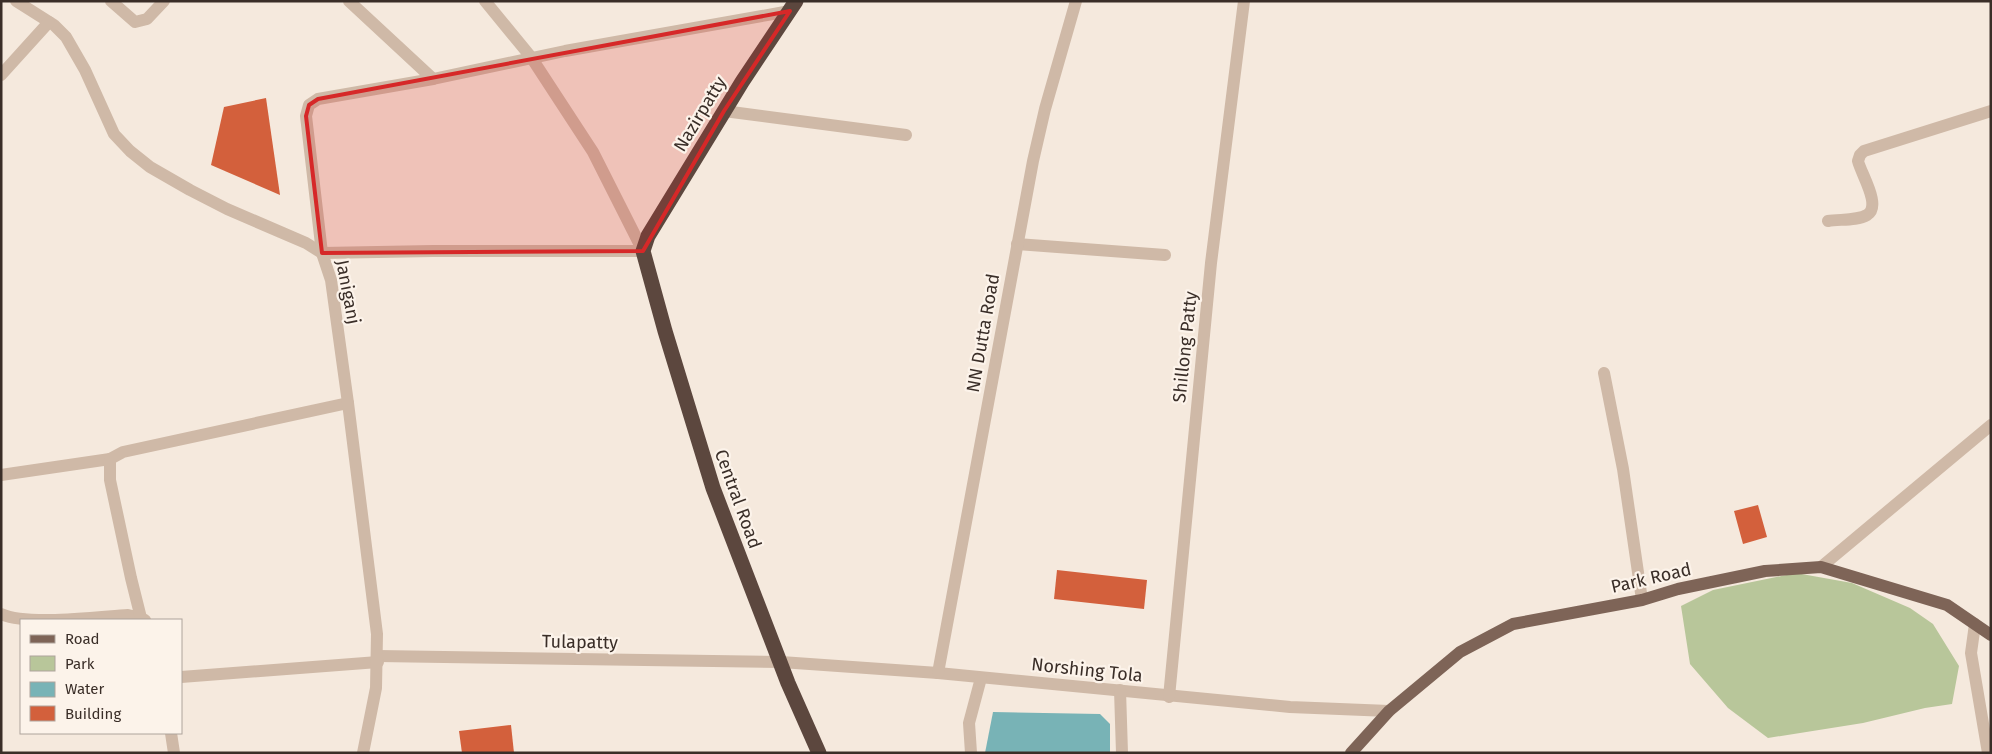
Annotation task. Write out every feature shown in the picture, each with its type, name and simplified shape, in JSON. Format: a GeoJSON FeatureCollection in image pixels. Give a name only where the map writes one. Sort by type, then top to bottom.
{"type":"FeatureCollection","features":[{"type":"Feature","properties":{"kind":"highway","name":"Nazirpatty"},"geometry":{"type":"LineString","coordinates":[[643,251],[648,236],[724,111],[793,6]]}},
{"type":"Feature","properties":{"kind":"highway","name":"Central Road"},"geometry":{"type":"LineString","coordinates":[[643,251],[667,340],[713,488],[819,753]]}},
{"type":"Feature","properties":{"kind":"main road","name":"Park Road"},"geometry":{"type":"LineString","coordinates":[[1351,753],[1389,711],[1460,652],[1514,624],[1642,600],[1678,589],[1765,571],[1822,567],[1947,605],[1991,635]]}},
{"type":"Feature","properties":{"kind":"street"},"geometry":{"type":"LineString","coordinates":[[16,1],[49,22],[66,37],[85,70],[114,134],[130,151],[150,167],[190,190],[227,209],[306,243],[322,253]]}},
{"type":"Feature","properties":{"kind":"street"},"geometry":{"type":"LineString","coordinates":[[111,1],[135,22],[147,19],[164,1]]}},
{"type":"Feature","properties":{"kind":"street"},"geometry":{"type":"LineString","coordinates":[[349,1],[433,79]]}},
{"type":"Feature","properties":{"kind":"street"},"geometry":{"type":"LineString","coordinates":[[484,1],[531,57],[593,152],[643,251]]}},
{"type":"Feature","properties":{"kind":"street","name":"NN Dutta Road"},"geometry":{"type":"LineString","coordinates":[[938,673],[1017,244],[1041,126],[1076,1]]}},
{"type":"Feature","properties":{"kind":"street","name":"Shillong Patty"},"geometry":{"type":"LineString","coordinates":[[1169,696],[1211,263],[1244,1]]}},
{"type":"Feature","properties":{"kind":"street"},"geometry":{"type":"LineString","coordinates":[[322,253],[306,116],[309,105],[318,99],[433,79],[531,57],[793,6]]}},
{"type":"Feature","properties":{"kind":"street"},"geometry":{"type":"LineString","coordinates":[[1,75],[49,22]]}},
{"type":"Feature","properties":{"kind":"street"},"geometry":{"type":"LineString","coordinates":[[724,111],[906,135]]}},
{"type":"Feature","properties":{"kind":"street"},"geometry":{"type":"LineString","coordinates":[[1828,220],[1867,215],[1873,208],[1873,201],[1858,161],[1864,151],[1991,111]]}},
{"type":"Feature","properties":{"kind":"street"},"geometry":{"type":"LineString","coordinates":[[1017,244],[1165,255]]}},
{"type":"Feature","properties":{"kind":"street","name":"Janiganj"},"geometry":{"type":"LineString","coordinates":[[363,753],[376,688],[377,634],[331,280],[322,253],[432,250],[643,251]]}},
{"type":"Feature","properties":{"kind":"street"},"geometry":{"type":"LineString","coordinates":[[1604,373],[1624,469],[1642,600]]}},
{"type":"Feature","properties":{"kind":"street"},"geometry":{"type":"LineString","coordinates":[[1,475],[110,459],[123,452],[348,403]]}},
{"type":"Feature","properties":{"kind":"street"},"geometry":{"type":"LineString","coordinates":[[1822,567],[1991,425]]}},
{"type":"Feature","properties":{"kind":"street"},"geometry":{"type":"LineString","coordinates":[[54,619],[128,616],[143,619],[131,578],[110,480],[110,459]]}},
{"type":"Feature","properties":{"kind":"street"},"geometry":{"type":"LineString","coordinates":[[1,614],[23,619]]}},
{"type":"Feature","properties":{"kind":"street"},"geometry":{"type":"LineString","coordinates":[[1975,624],[1970,653],[1988,753]]}},
{"type":"Feature","properties":{"kind":"street","name":"Tulapatty"},"geometry":{"type":"LineString","coordinates":[[182,677],[378,660],[781,662]]}},
{"type":"Feature","properties":{"kind":"street","name":"Norshing Tola"},"geometry":{"type":"LineString","coordinates":[[781,662],[938,673],[1290,707],[1389,711]]}},
{"type":"Feature","properties":{"kind":"street"},"geometry":{"type":"LineString","coordinates":[[971,753],[969,722],[981,678]]}},
{"type":"Feature","properties":{"kind":"street"},"geometry":{"type":"LineString","coordinates":[[1120,690],[1122,753]]}},
{"type":"Feature","properties":{"kind":"street"},"geometry":{"type":"LineString","coordinates":[[171,734],[174,753]]}},
{"type":"Feature","properties":{"kind":"highlighted area"},"geometry":{"type":"Polygon","coordinates":[[[790,11],[724,111],[643,251],[322,253],[306,116],[309,105],[318,99],[790,11]]]}},
{"type":"Feature","properties":{"kind":"green space"},"geometry":{"type":"Polygon","coordinates":[[[1796,573],[1852,583],[1910,608],[1933,624],[1959,666],[1952,704],[1925,708],[1863,723],[1768,738],[1728,708],[1690,664],[1681,606],[1713,590],[1796,573]]]}},
{"type":"Feature","properties":{"kind":"water"},"geometry":{"type":"Polygon","coordinates":[[[993,712],[1100,714],[1110,724],[1110,753],[985,753],[993,712]]]}},
{"type":"Feature","properties":{"kind":"building"},"geometry":{"type":"Polygon","coordinates":[[[266,98],[280,195],[211,165],[224,107],[266,98]]]}},
{"type":"Feature","properties":{"kind":"building"},"geometry":{"type":"Polygon","coordinates":[[[1758,505],[1767,537],[1743,544],[1734,511],[1758,505]]]}},
{"type":"Feature","properties":{"kind":"building"},"geometry":{"type":"Polygon","coordinates":[[[1057,570],[1147,580],[1144,609],[1054,599],[1057,570]]]}},
{"type":"Feature","properties":{"kind":"building"},"geometry":{"type":"Polygon","coordinates":[[[511,725],[514,753],[462,753],[459,731],[511,725]]]}}]}
